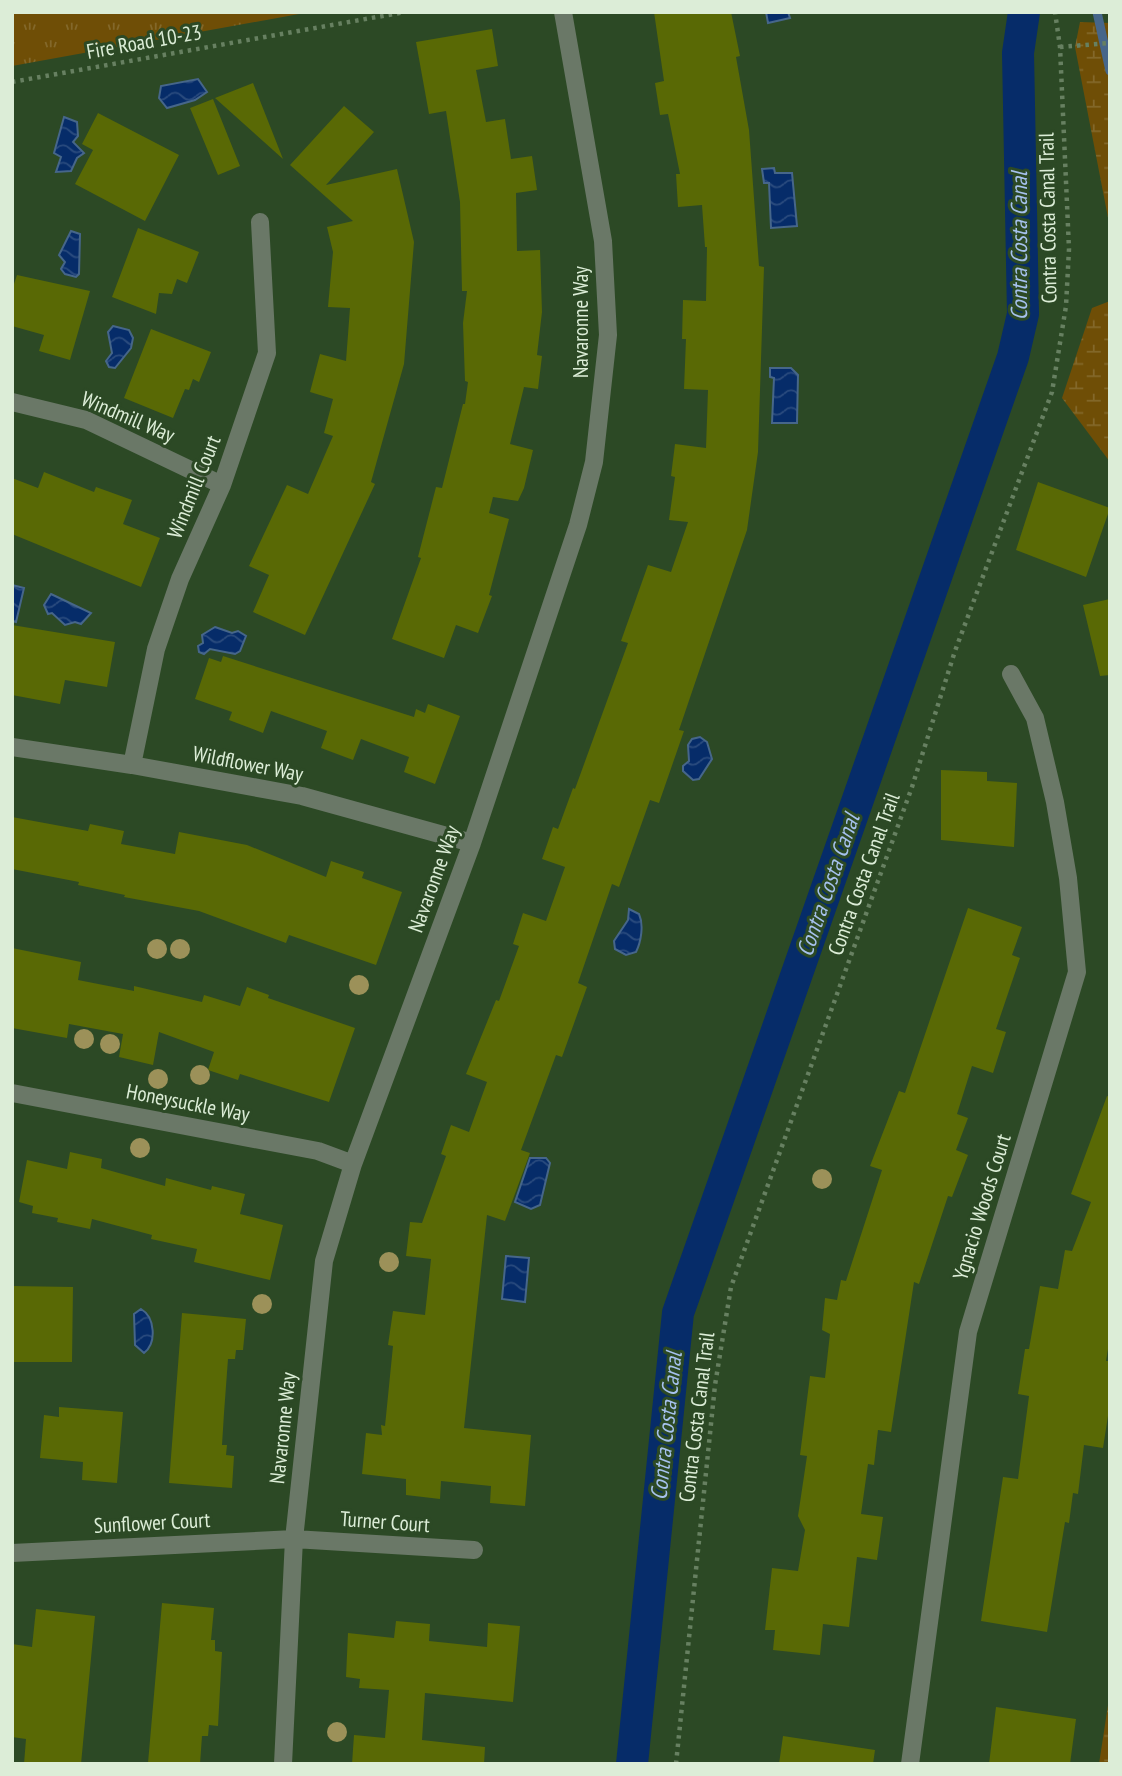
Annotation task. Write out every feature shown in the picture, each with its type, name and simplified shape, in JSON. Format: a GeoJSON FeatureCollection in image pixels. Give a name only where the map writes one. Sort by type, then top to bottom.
{"type":"FeatureCollection","features":[{"type":"Feature","properties":{"kind":"street","name":"Navaronne Way"},"geometry":{"type":"LineString","coordinates":[[283,1764],[294,1539],[324,1261],[353,1164],[472,843],[578,525],[594,462],[608,335],[603,241],[563,12]]}},
{"type":"Feature","properties":{"kind":"street","name":"Windmill Court"},"geometry":{"type":"LineString","coordinates":[[132,765],[156,649],[180,579],[222,485],[267,353],[260,222]]}},
{"type":"Feature","properties":{"kind":"street","name":"Windmill Way"},"geometry":{"type":"LineString","coordinates":[[12,402],[86,420],[222,485]]}},
{"type":"Feature","properties":{"kind":"street","name":"Ygnacio Woods Court"},"geometry":{"type":"LineString","coordinates":[[909,1764],[968,1332],[1077,972],[1068,878],[1055,802],[1035,718],[1011,674]]}},
{"type":"Feature","properties":{"kind":"street","name":"Wildflower Way"},"geometry":{"type":"LineString","coordinates":[[12,747],[132,765],[302,796],[472,843]]}},
{"type":"Feature","properties":{"kind":"street","name":"Honeysuckle Way"},"geometry":{"type":"LineString","coordinates":[[12,1093],[318,1151],[353,1164]]}},
{"type":"Feature","properties":{"kind":"street","name":"Turner Court"},"geometry":{"type":"LineString","coordinates":[[294,1539],[474,1550]]}},
{"type":"Feature","properties":{"kind":"street","name":"Sunflower Court"},"geometry":{"type":"LineString","coordinates":[[12,1553],[294,1539]]}},
{"type":"Feature","properties":{"kind":"path","name":"Fire Road 10-23"},"geometry":{"type":"LineString","coordinates":[[12,82],[405,12]]}},
{"type":"Feature","properties":{"kind":"path","name":"Contra Costa Canal Trail"},"geometry":{"type":"LineString","coordinates":[[676,1764],[715,1385],[731,1287],[912,787],[956,651],[1052,392],[1066,306],[1069,249],[1060,47],[1055,12]]}},
{"type":"Feature","properties":{"kind":"path"},"geometry":{"type":"LineString","coordinates":[[1060,47],[1110,43]]}},
{"type":"Feature","properties":{"kind":"green space"},"geometry":{"type":"Polygon","coordinates":[[[12,12],[310,12],[12,66],[12,12]]]}},
{"type":"Feature","properties":{"kind":"green space"},"geometry":{"type":"Polygon","coordinates":[[[1080,22],[1110,23],[1110,228],[1075,47],[1080,22]]]}},
{"type":"Feature","properties":{"kind":"green space"},"geometry":{"type":"Polygon","coordinates":[[[1110,301],[1110,462],[1062,398],[1092,308],[1110,301]]]}},
{"type":"Feature","properties":{"kind":"green space"},"geometry":{"type":"Polygon","coordinates":[[[1110,1692],[1110,1764],[1099,1764],[1110,1692]]]}},
{"type":"Feature","properties":{"kind":"water"},"geometry":{"type":"Polygon","coordinates":[[[766,12],[788,12],[790,18],[768,23],[766,12]]]}},
{"type":"Feature","properties":{"kind":"water"},"geometry":{"type":"Polygon","coordinates":[[[198,79],[207,92],[195,100],[167,108],[159,98],[161,86],[198,79]]]}},
{"type":"Feature","properties":{"kind":"water"},"geometry":{"type":"Polygon","coordinates":[[[64,117],[77,122],[78,136],[73,142],[84,153],[77,158],[71,171],[56,172],[61,157],[54,153],[64,117]]]}},
{"type":"Feature","properties":{"kind":"water"},"geometry":{"type":"Polygon","coordinates":[[[774,168],[775,173],[792,173],[797,226],[771,228],[769,183],[764,183],[762,169],[774,168]]]}},
{"type":"Feature","properties":{"kind":"water"},"geometry":{"type":"Polygon","coordinates":[[[71,231],[80,234],[79,274],[76,277],[65,274],[61,269],[65,262],[59,255],[71,231]]]}},
{"type":"Feature","properties":{"kind":"water"},"geometry":{"type":"Polygon","coordinates":[[[113,326],[129,330],[133,338],[131,348],[115,368],[109,367],[106,361],[112,353],[108,332],[113,326]]]}},
{"type":"Feature","properties":{"kind":"water"},"geometry":{"type":"Polygon","coordinates":[[[770,368],[791,368],[798,375],[797,423],[772,423],[774,378],[770,377],[770,368]]]}},
{"type":"Feature","properties":{"kind":"water"},"geometry":{"type":"Polygon","coordinates":[[[12,585],[24,588],[16,622],[12,621],[12,585]]]}},
{"type":"Feature","properties":{"kind":"water"},"geometry":{"type":"Polygon","coordinates":[[[51,594],[91,613],[81,624],[75,622],[65,625],[52,613],[48,614],[44,605],[51,594]]]}},
{"type":"Feature","properties":{"kind":"water"},"geometry":{"type":"Polygon","coordinates":[[[215,627],[232,633],[238,631],[246,636],[240,651],[235,654],[210,649],[204,654],[199,652],[198,646],[203,643],[202,635],[215,627]]]}},
{"type":"Feature","properties":{"kind":"water"},"geometry":{"type":"Polygon","coordinates":[[[700,737],[707,742],[712,759],[699,779],[693,780],[683,771],[683,766],[689,761],[688,745],[692,739],[700,737]]]}},
{"type":"Feature","properties":{"kind":"water"},"geometry":{"type":"Polygon","coordinates":[[[629,909],[639,914],[641,933],[636,952],[626,955],[615,949],[614,941],[628,920],[629,909]]]}},
{"type":"Feature","properties":{"kind":"water"},"geometry":{"type":"Polygon","coordinates":[[[530,1158],[546,1158],[550,1163],[540,1205],[531,1209],[515,1202],[530,1158]]]}},
{"type":"Feature","properties":{"kind":"water"},"geometry":{"type":"Polygon","coordinates":[[[506,1256],[529,1258],[525,1302],[502,1299],[506,1256]]]}},
{"type":"Feature","properties":{"kind":"water"},"geometry":{"type":"Polygon","coordinates":[[[141,1309],[149,1318],[153,1330],[151,1343],[144,1353],[135,1345],[134,1314],[141,1309]]]}},
{"type":"Feature","properties":{"kind":"building"},"geometry":{"type":"Polygon","coordinates":[[[654,12],[731,12],[740,56],[736,57],[749,130],[759,266],[764,267],[758,452],[747,530],[679,730],[684,731],[659,803],[650,800],[619,887],[612,884],[578,983],[587,987],[562,1057],[556,1055],[521,1150],[530,1153],[505,1221],[487,1215],[464,1428],[531,1435],[525,1506],[490,1503],[491,1486],[441,1481],[440,1499],[406,1495],[406,1479],[362,1474],[366,1433],[382,1435],[381,1425],[385,1426],[393,1346],[388,1345],[393,1311],[425,1315],[431,1259],[406,1256],[410,1222],[422,1223],[446,1156],[441,1154],[451,1125],[469,1132],[487,1082],[466,1074],[496,1000],[499,1001],[519,946],[513,944],[523,913],[546,921],[565,867],[542,859],[553,827],[558,829],[573,788],[575,789],[628,643],[621,641],[648,565],[671,572],[688,522],[669,520],[675,477],[671,476],[675,444],[706,448],[708,390],[684,389],[686,339],[682,339],[683,300],[706,301],[707,247],[702,205],[678,207],[676,174],[680,174],[668,114],[660,115],[655,83],[664,81],[654,12]]]}},
{"type":"Feature","properties":{"kind":"building"},"geometry":{"type":"Polygon","coordinates":[[[492,29],[498,66],[476,70],[486,122],[505,119],[511,159],[532,156],[537,190],[516,193],[517,251],[540,250],[542,312],[537,355],[542,356],[538,389],[524,387],[510,444],[533,450],[524,488],[518,501],[493,497],[489,513],[509,519],[489,595],[492,596],[478,633],[456,625],[444,658],[392,639],[421,558],[418,557],[436,487],[442,488],[465,404],[468,382],[465,381],[463,323],[467,291],[462,291],[460,202],[446,111],[429,114],[416,42],[492,29]]]}},
{"type":"Feature","properties":{"kind":"building"},"geometry":{"type":"Polygon","coordinates":[[[253,83],[283,159],[215,98],[253,83]]]}},
{"type":"Feature","properties":{"kind":"building"},"geometry":{"type":"Polygon","coordinates":[[[213,99],[240,166],[218,175],[190,108],[213,99]]]}},
{"type":"Feature","properties":{"kind":"building"},"geometry":{"type":"Polygon","coordinates":[[[344,106],[374,132],[326,185],[397,169],[414,242],[404,364],[371,482],[375,484],[305,635],[253,612],[269,575],[249,566],[287,485],[308,494],[333,436],[324,433],[333,399],[310,392],[320,354],[346,361],[350,308],[328,307],[333,252],[327,227],[353,221],[290,165],[344,106]]]}},
{"type":"Feature","properties":{"kind":"building"},"geometry":{"type":"Polygon","coordinates":[[[98,113],[179,155],[145,221],[75,184],[93,150],[82,144],[98,113]]]}},
{"type":"Feature","properties":{"kind":"building"},"geometry":{"type":"Polygon","coordinates":[[[138,228],[199,252],[187,283],[177,279],[172,294],[159,293],[156,314],[112,297],[138,228]]]}},
{"type":"Feature","properties":{"kind":"building"},"geometry":{"type":"Polygon","coordinates":[[[17,275],[90,291],[70,360],[39,351],[44,335],[12,326],[12,290],[17,275]]]}},
{"type":"Feature","properties":{"kind":"building"},"geometry":{"type":"Polygon","coordinates":[[[151,329],[211,352],[199,382],[193,379],[189,390],[185,389],[173,418],[124,398],[151,329]]]}},
{"type":"Feature","properties":{"kind":"building"},"geometry":{"type":"Polygon","coordinates":[[[44,472],[94,492],[96,487],[132,500],[123,524],[160,538],[141,587],[12,534],[12,478],[38,488],[44,472]]]}},
{"type":"Feature","properties":{"kind":"building"},"geometry":{"type":"Polygon","coordinates":[[[1038,482],[1110,508],[1086,577],[1016,550],[1038,482]]]}},
{"type":"Feature","properties":{"kind":"building"},"geometry":{"type":"Polygon","coordinates":[[[1110,599],[1110,675],[1100,676],[1083,605],[1110,599]]]}},
{"type":"Feature","properties":{"kind":"building"},"geometry":{"type":"Polygon","coordinates":[[[12,625],[115,642],[107,687],[65,680],[60,704],[12,695],[12,625]]]}},
{"type":"Feature","properties":{"kind":"building"},"geometry":{"type":"Polygon","coordinates":[[[223,656],[414,717],[416,709],[425,713],[428,704],[460,716],[435,784],[404,772],[409,757],[361,739],[353,760],[321,748],[327,731],[271,711],[263,733],[229,720],[232,712],[195,699],[209,658],[221,662],[223,656]]]}},
{"type":"Feature","properties":{"kind":"building"},"geometry":{"type":"Polygon","coordinates":[[[941,770],[987,772],[987,781],[1017,783],[1014,847],[941,840],[941,770]]]}},
{"type":"Feature","properties":{"kind":"building"},"geometry":{"type":"Polygon","coordinates":[[[12,817],[88,831],[90,824],[124,831],[121,844],[175,854],[179,832],[247,845],[326,877],[331,861],[364,872],[362,878],[402,892],[376,965],[289,935],[286,943],[199,911],[124,897],[125,895],[78,885],[79,882],[12,869],[12,817]]]}},
{"type":"Feature","properties":{"kind":"building"},"geometry":{"type":"Polygon","coordinates":[[[968,908],[1022,927],[1012,955],[1020,958],[996,1029],[1006,1032],[993,1073],[972,1066],[957,1114],[968,1118],[956,1150],[968,1155],[952,1197],[948,1196],[919,1284],[914,1282],[891,1432],[878,1430],[874,1465],[868,1464],[861,1514],[883,1517],[877,1560],[857,1557],[849,1627],[823,1624],[820,1655],[773,1650],[775,1630],[765,1630],[772,1568],[798,1571],[805,1530],[798,1516],[807,1456],[800,1455],[810,1376],[825,1378],[830,1334],[822,1330],[825,1298],[837,1300],[841,1280],[846,1281],[882,1170],[870,1166],[899,1091],[905,1093],[968,908]]]}},
{"type":"Feature","properties":{"kind":"building"},"geometry":{"type":"Polygon","coordinates":[[[12,948],[81,962],[78,980],[134,991],[134,986],[202,1002],[204,995],[240,1006],[247,987],[269,995],[268,998],[355,1028],[329,1102],[240,1074],[238,1080],[208,1070],[214,1052],[159,1032],[153,1065],[119,1057],[123,1034],[69,1024],[67,1038],[12,1028],[12,948]]]}},
{"type":"Feature","properties":{"kind":"building"},"geometry":{"type":"Polygon","coordinates":[[[1107,1096],[1110,1097],[1110,1337],[1106,1361],[1110,1361],[1110,1403],[1103,1448],[1084,1445],[1078,1494],[1073,1493],[1069,1523],[1065,1522],[1047,1632],[981,1621],[1003,1477],[1018,1479],[1029,1396],[1018,1394],[1025,1349],[1029,1349],[1040,1286],[1058,1289],[1065,1250],[1072,1251],[1091,1202],[1071,1194],[1107,1096]]]}},
{"type":"Feature","properties":{"kind":"building"},"geometry":{"type":"Polygon","coordinates":[[[70,1152],[102,1159],[101,1168],[165,1186],[166,1178],[211,1190],[212,1186],[245,1194],[240,1214],[283,1225],[270,1280],[194,1262],[197,1249],[151,1239],[152,1235],[92,1219],[90,1229],[32,1213],[33,1206],[19,1202],[27,1160],[67,1169],[70,1152]]]}},
{"type":"Feature","properties":{"kind":"building"},"geometry":{"type":"Polygon","coordinates":[[[12,1286],[73,1287],[72,1362],[13,1362],[12,1286]]]}},
{"type":"Feature","properties":{"kind":"building"},"geometry":{"type":"Polygon","coordinates":[[[182,1313],[246,1319],[243,1350],[236,1350],[235,1359],[228,1359],[222,1445],[227,1445],[226,1455],[234,1456],[232,1488],[169,1483],[182,1313]]]}},
{"type":"Feature","properties":{"kind":"building"},"geometry":{"type":"Polygon","coordinates":[[[59,1407],[123,1412],[117,1483],[82,1480],[83,1462],[40,1458],[44,1415],[59,1417],[59,1407]]]}},
{"type":"Feature","properties":{"kind":"building"},"geometry":{"type":"Polygon","coordinates":[[[162,1603],[214,1608],[211,1640],[215,1640],[215,1651],[222,1652],[218,1726],[209,1725],[208,1736],[202,1736],[200,1764],[148,1763],[162,1603]]]}},
{"type":"Feature","properties":{"kind":"building"},"geometry":{"type":"Polygon","coordinates":[[[36,1609],[95,1616],[81,1764],[24,1764],[26,1739],[12,1737],[12,1644],[32,1647],[36,1609]]]}},
{"type":"Feature","properties":{"kind":"building"},"geometry":{"type":"Polygon","coordinates":[[[396,1621],[430,1624],[429,1641],[487,1647],[488,1623],[520,1626],[513,1702],[425,1693],[422,1740],[485,1747],[484,1764],[352,1764],[354,1735],[385,1738],[389,1690],[359,1688],[360,1679],[346,1677],[348,1633],[394,1638],[396,1621]]]}},
{"type":"Feature","properties":{"kind":"building"},"geometry":{"type":"Polygon","coordinates":[[[996,1707],[1076,1719],[1070,1764],[989,1764],[996,1707]]]}},
{"type":"Feature","properties":{"kind":"building"},"geometry":{"type":"Polygon","coordinates":[[[783,1736],[875,1750],[873,1764],[779,1764],[783,1736]]]}},
{"type":"Feature","properties":{"kind":"waterway","name":"Contra Costa Canal"},"geometry":{"type":"LineString","coordinates":[[632,1764],[678,1313],[1013,357],[1023,314],[1018,53],[1024,12]]}},
{"type":"Feature","properties":{"kind":"waterway"},"geometry":{"type":"LineString","coordinates":[[1097,12],[1110,71]]}}]}
